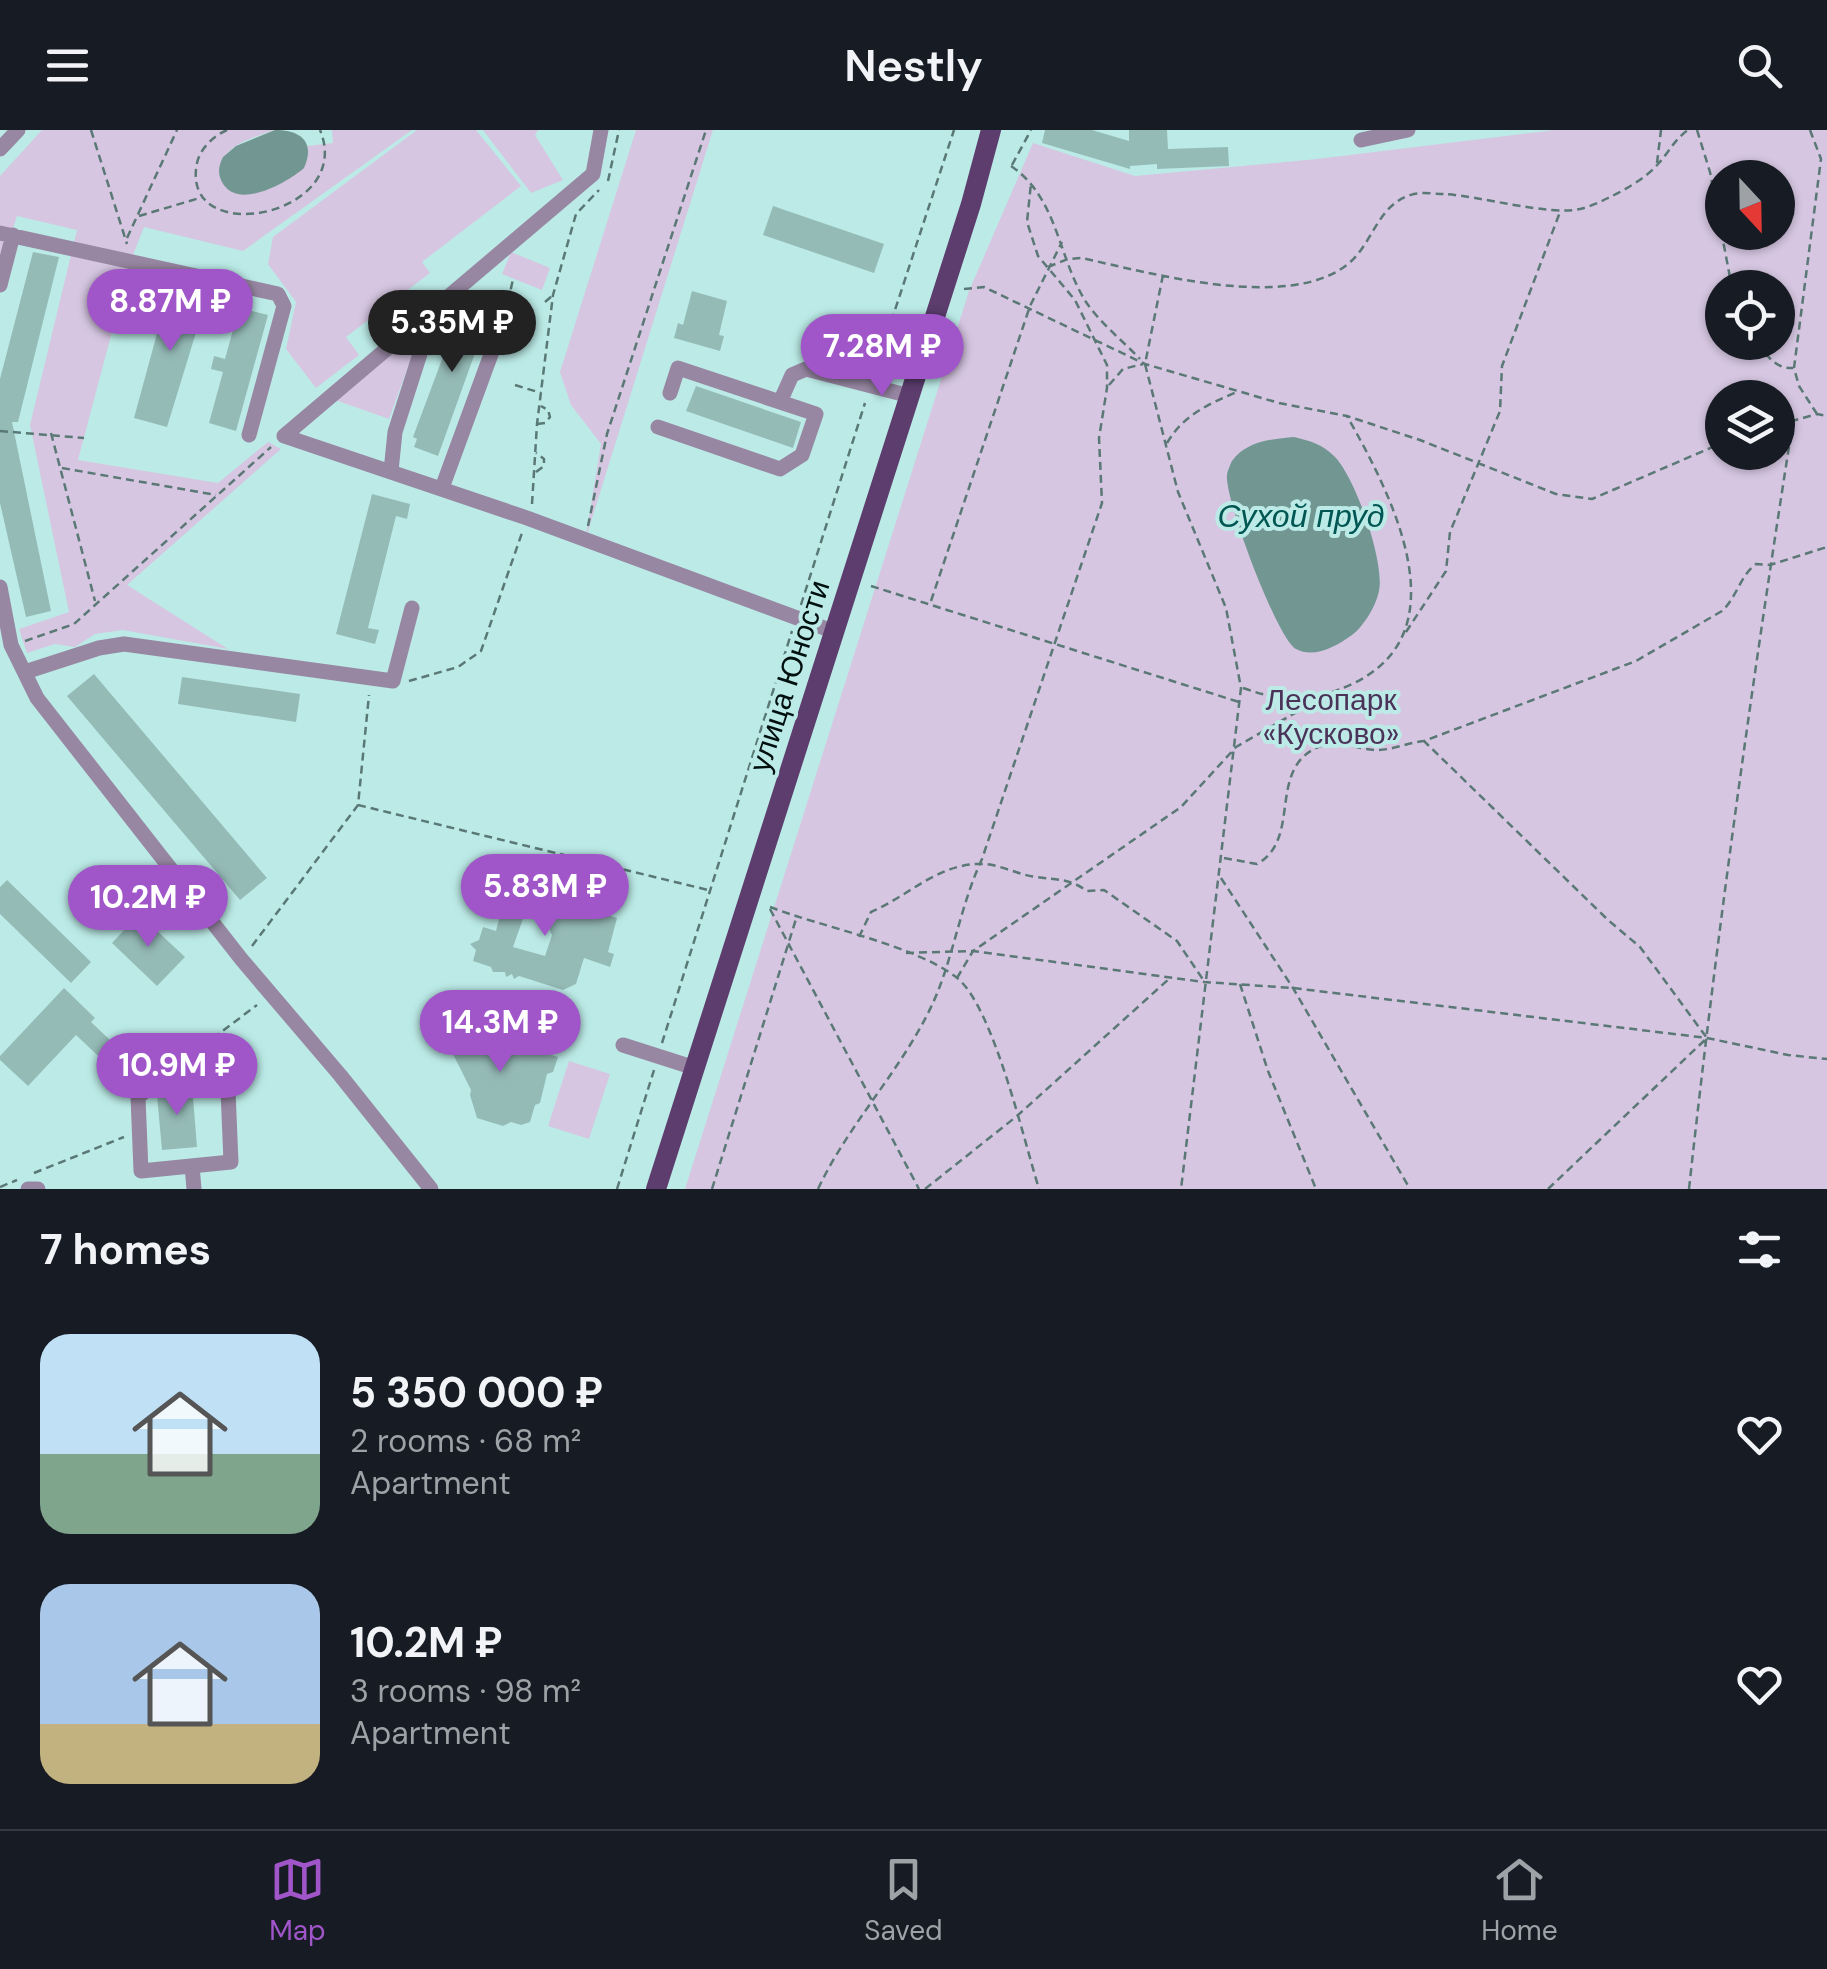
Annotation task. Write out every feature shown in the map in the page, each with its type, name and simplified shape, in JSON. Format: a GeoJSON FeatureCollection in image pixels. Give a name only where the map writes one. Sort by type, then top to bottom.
{"type":"FeatureCollection","features":[{"type":"Feature","properties":{"kind":"main road","name":"улица Юности"},"geometry":{"type":"LineString","coordinates":[[656,1189],[978,182],[991,130]]}},
{"type":"Feature","properties":{"kind":"main road","name":"улица Юности"},"geometry":{"type":"LineString","coordinates":[[978,182],[1006,130]]}},
{"type":"Feature","properties":{"kind":"lane"},"geometry":{"type":"LineString","coordinates":[[0,149],[18,130]]}},
{"type":"Feature","properties":{"kind":"lane"},"geometry":{"type":"LineString","coordinates":[[284,436],[593,174],[601,130]]}},
{"type":"Feature","properties":{"kind":"lane"},"geometry":{"type":"LineString","coordinates":[[1360,140],[1408,130]]}},
{"type":"Feature","properties":{"kind":"lane"},"geometry":{"type":"LineString","coordinates":[[0,285],[7,234],[278,294],[284,306],[249,435]]}},
{"type":"Feature","properties":{"kind":"lane"},"geometry":{"type":"LineString","coordinates":[[391,472],[395,432],[436,307]]}},
{"type":"Feature","properties":{"kind":"lane"},"geometry":{"type":"LineString","coordinates":[[442,488],[505,316]]}},
{"type":"Feature","properties":{"kind":"lane"},"geometry":{"type":"LineString","coordinates":[[658,427],[780,468],[802,455],[816,414],[678,368],[670,393]]}},
{"type":"Feature","properties":{"kind":"lane"},"geometry":{"type":"LineString","coordinates":[[780,402],[792,376],[806,369],[910,396]]}},
{"type":"Feature","properties":{"kind":"lane"},"geometry":{"type":"LineString","coordinates":[[284,436],[527,518],[834,632]]}},
{"type":"Feature","properties":{"kind":"lane"},"geometry":{"type":"LineString","coordinates":[[0,586],[11,645],[37,698],[270,995],[431,1189]]}},
{"type":"Feature","properties":{"kind":"lane"},"geometry":{"type":"LineString","coordinates":[[25,672],[124,644],[392,682],[412,608]]}},
{"type":"Feature","properties":{"kind":"lane"},"geometry":{"type":"LineString","coordinates":[[622,1045],[695,1068]]}},
{"type":"Feature","properties":{"kind":"lane"},"geometry":{"type":"LineString","coordinates":[[226,1067],[231,1162],[141,1171],[138,1096],[170,1070],[226,1067]]}},
{"type":"Feature","properties":{"kind":"lane"},"geometry":{"type":"LineString","coordinates":[[192,1166],[194,1189]]}},
{"type":"Feature","properties":{"kind":"lane"},"geometry":{"type":"LineString","coordinates":[[23,1184],[37,1181]]}},
{"type":"Feature","properties":{"kind":"path"},"geometry":{"type":"LineString","coordinates":[[91,130],[131,260]]}},
{"type":"Feature","properties":{"kind":"path"},"geometry":{"type":"LineString","coordinates":[[126,241],[177,130]]}},
{"type":"Feature","properties":{"kind":"path"},"geometry":{"type":"LineString","coordinates":[[227,130],[219,132],[200,153],[196,170],[199,190],[214,209],[232,216],[256,214],[304,194],[318,181],[327,149],[320,130]]}},
{"type":"Feature","properties":{"kind":"path"},"geometry":{"type":"LineString","coordinates":[[392,682],[415,681],[458,666],[481,650],[533,501],[540,393],[554,295],[576,214],[611,178],[619,130]]}},
{"type":"Feature","properties":{"kind":"path"},"geometry":{"type":"LineString","coordinates":[[585,541],[607,434],[706,130]]}},
{"type":"Feature","properties":{"kind":"path"},"geometry":{"type":"LineString","coordinates":[[617,1189],[954,130]]}},
{"type":"Feature","properties":{"kind":"path"},"geometry":{"type":"LineString","coordinates":[[1031,130],[1011,166],[1031,183],[1062,242],[1087,303],[1145,364]]}},
{"type":"Feature","properties":{"kind":"path"},"geometry":{"type":"LineString","coordinates":[[1657,165],[1660,130]]}},
{"type":"Feature","properties":{"kind":"path"},"geometry":{"type":"LineString","coordinates":[[1048,267],[1082,258],[1162,275],[1255,288],[1292,286],[1335,273],[1351,262],[1384,211],[1401,199],[1417,193],[1456,194],[1560,210],[1580,209],[1611,197],[1657,165],[1688,130]]}},
{"type":"Feature","properties":{"kind":"path"},"geometry":{"type":"LineString","coordinates":[[1697,130],[1710,172],[1729,270]]}},
{"type":"Feature","properties":{"kind":"path"},"geometry":{"type":"LineString","coordinates":[[1810,130],[1821,159],[1794,368],[1798,386],[1817,414]]}},
{"type":"Feature","properties":{"kind":"path"},"geometry":{"type":"LineString","coordinates":[[818,1189],[832,1160],[934,1002],[969,886],[1056,645],[1102,502],[1099,438],[1107,365],[1075,300],[1038,256],[1028,222],[1031,183]]}},
{"type":"Feature","properties":{"kind":"path"},"geometry":{"type":"LineString","coordinates":[[137,217],[204,196]]}},
{"type":"Feature","properties":{"kind":"path"},"geometry":{"type":"LineString","coordinates":[[957,978],[974,951],[1181,806],[1236,747],[1321,698],[1373,674],[1406,632],[1446,570],[1450,532],[1500,411],[1502,366],[1560,210]]}},
{"type":"Feature","properties":{"kind":"path"},"geometry":{"type":"LineString","coordinates":[[930,604],[1030,306],[1062,242]]}},
{"type":"Feature","properties":{"kind":"path"},"geometry":{"type":"LineString","coordinates":[[1162,275],[1145,364],[1178,492],[1226,608],[1241,688],[1181,1189]]}},
{"type":"Feature","properties":{"kind":"path"},"geometry":{"type":"LineString","coordinates":[[505,316],[514,278]]}},
{"type":"Feature","properties":{"kind":"path"},"geometry":{"type":"LineString","coordinates":[[962,289],[984,287],[1145,364],[1279,403],[1347,416],[1556,494],[1592,498],[1705,450]]}},
{"type":"Feature","properties":{"kind":"path"},"geometry":{"type":"LineString","coordinates":[[544,302],[554,295]]}},
{"type":"Feature","properties":{"kind":"path"},"geometry":{"type":"LineString","coordinates":[[1772,360],[1784,368],[1794,368]]}},
{"type":"Feature","properties":{"kind":"path"},"geometry":{"type":"LineString","coordinates":[[1107,388],[1123,370],[1145,364]]}},
{"type":"Feature","properties":{"kind":"path"},"geometry":{"type":"LineString","coordinates":[[515,386],[540,393]]}},
{"type":"Feature","properties":{"kind":"path"},"geometry":{"type":"LineString","coordinates":[[1166,446],[1178,425],[1202,406],[1240,390]]}},
{"type":"Feature","properties":{"kind":"path"},"geometry":{"type":"LineString","coordinates":[[537,424],[546,423],[550,417],[548,410],[540,406]]}},
{"type":"Feature","properties":{"kind":"path"},"geometry":{"type":"LineString","coordinates":[[1795,420],[1817,414],[1827,416]]}},
{"type":"Feature","properties":{"kind":"path"},"geometry":{"type":"LineString","coordinates":[[1347,416],[1374,464],[1408,558],[1413,598],[1406,632]]}},
{"type":"Feature","properties":{"kind":"path"},"geometry":{"type":"LineString","coordinates":[[0,431],[84,438]]}},
{"type":"Feature","properties":{"kind":"path"},"geometry":{"type":"LineString","coordinates":[[51,434],[96,604]]}},
{"type":"Feature","properties":{"kind":"path"},"geometry":{"type":"LineString","coordinates":[[11,645],[74,624],[284,436]]}},
{"type":"Feature","properties":{"kind":"path"},"geometry":{"type":"LineString","coordinates":[[535,452],[544,459],[544,466],[535,472]]}},
{"type":"Feature","properties":{"kind":"path"},"geometry":{"type":"LineString","coordinates":[[60,468],[217,496]]}},
{"type":"Feature","properties":{"kind":"path"},"geometry":{"type":"LineString","coordinates":[[1688,1189],[1785,470]]}},
{"type":"Feature","properties":{"kind":"path"},"geometry":{"type":"LineString","coordinates":[[1223,857],[1257,864],[1273,854],[1282,825],[1288,779],[1303,756],[1328,744],[1376,750],[1424,740],[1636,661],[1722,610],[1733,601],[1746,571],[1756,564],[1770,564],[1827,547]]}},
{"type":"Feature","properties":{"kind":"path"},"geometry":{"type":"LineString","coordinates":[[871,586],[1240,703]]}},
{"type":"Feature","properties":{"kind":"path"},"geometry":{"type":"LineString","coordinates":[[242,960],[358,805],[370,678]]}},
{"type":"Feature","properties":{"kind":"path"},"geometry":{"type":"LineString","coordinates":[[1241,688],[1277,700],[1321,698]]}},
{"type":"Feature","properties":{"kind":"path"},"geometry":{"type":"LineString","coordinates":[[1424,740],[1640,947],[1707,1038]]}},
{"type":"Feature","properties":{"kind":"path"},"geometry":{"type":"LineString","coordinates":[[358,805],[710,890]]}},
{"type":"Feature","properties":{"kind":"path"},"geometry":{"type":"LineString","coordinates":[[858,938],[871,912],[894,902],[918,882],[952,869],[979,865],[1035,878],[1074,881],[1087,892],[1104,890],[1177,941],[1204,982]]}},
{"type":"Feature","properties":{"kind":"path"},"geometry":{"type":"LineString","coordinates":[[1220,877],[1293,988],[1410,1189]]}},
{"type":"Feature","properties":{"kind":"path"},"geometry":{"type":"LineString","coordinates":[[919,1189],[770,907],[906,953],[957,978],[980,1010],[1039,1189]]}},
{"type":"Feature","properties":{"kind":"path"},"geometry":{"type":"LineString","coordinates":[[712,1189],[796,917]]}},
{"type":"Feature","properties":{"kind":"path"},"geometry":{"type":"LineString","coordinates":[[906,953],[974,951],[1204,982],[1293,988],[1707,1038],[1827,1059]]}},
{"type":"Feature","properties":{"kind":"path"},"geometry":{"type":"LineString","coordinates":[[925,1189],[1017,1116],[1172,976]]}},
{"type":"Feature","properties":{"kind":"path"},"geometry":{"type":"LineString","coordinates":[[1240,984],[1268,1072],[1316,1189]]}},
{"type":"Feature","properties":{"kind":"path"},"geometry":{"type":"LineString","coordinates":[[170,1070],[270,995]]}},
{"type":"Feature","properties":{"kind":"path"},"geometry":{"type":"LineString","coordinates":[[1548,1189],[1707,1038]]}},
{"type":"Feature","properties":{"kind":"path"},"geometry":{"type":"LineString","coordinates":[[37,1181],[139,1131]]}},
{"type":"Feature","properties":{"kind":"path"},"geometry":{"type":"LineString","coordinates":[[0,1186],[23,1184]]}},
{"type":"Feature","properties":{"kind":"green space"},"geometry":{"type":"Polygon","coordinates":[[[42,130],[275,130],[231,149],[221,164],[219,174],[251,194],[289,178],[302,165],[307,146],[333,143],[332,130],[412,130],[243,251],[144,227],[131,260],[78,460],[218,483],[268,442],[281,449],[127,585],[228,649],[123,630],[95,634],[75,647],[55,644],[27,653],[19,629],[69,612],[30,425],[77,230],[17,216],[0,269],[0,176],[42,130]]]}},
{"type":"Feature","properties":{"kind":"green space"},"geometry":{"type":"Polygon","coordinates":[[[417,130],[476,130],[521,186],[422,262],[430,273],[346,337],[359,355],[316,388],[286,349],[296,302],[268,264],[273,237],[417,130]]]}},
{"type":"Feature","properties":{"kind":"green space"},"geometry":{"type":"Polygon","coordinates":[[[483,130],[538,130],[535,135],[563,180],[531,193],[483,130]]]}},
{"type":"Feature","properties":{"kind":"green space"},"geometry":{"type":"Polygon","coordinates":[[[636,130],[713,130],[585,541],[601,444],[571,405],[560,372],[636,130]]]}},
{"type":"Feature","properties":{"kind":"green space","name":"Лесопарк «Кусково»"},"geometry":{"type":"Polygon","coordinates":[[[1554,130],[1827,130],[1827,1189],[685,1189],[969,291],[1033,143],[1135,176],[1554,130]]]}},
{"type":"Feature","properties":{"kind":"green space"},"geometry":{"type":"Polygon","coordinates":[[[511,252],[550,268],[542,290],[502,274],[511,252]]]}},
{"type":"Feature","properties":{"kind":"green space"},"geometry":{"type":"Polygon","coordinates":[[[423,325],[389,419],[335,400],[423,325]]]}},
{"type":"Feature","properties":{"kind":"green space"},"geometry":{"type":"Polygon","coordinates":[[[569,1061],[610,1074],[589,1139],[548,1126],[569,1061]]]}},
{"type":"Feature","properties":{"kind":"water"},"geometry":{"type":"Polygon","coordinates":[[[275,130],[292,132],[307,144],[304,168],[262,192],[239,194],[229,190],[219,175],[223,157],[236,146],[275,130]]]}},
{"type":"Feature","properties":{"kind":"water","name":"Сухой пруд"},"geometry":{"type":"Polygon","coordinates":[[[1294,437],[1325,449],[1342,466],[1367,520],[1380,578],[1375,603],[1361,626],[1332,647],[1310,653],[1296,649],[1277,621],[1243,537],[1227,475],[1232,461],[1244,449],[1260,442],[1294,437]]]}},
{"type":"Feature","properties":{"kind":"building"},"geometry":{"type":"Polygon","coordinates":[[[1045,130],[1092,130],[1129,141],[1129,130],[1167,130],[1168,149],[1228,147],[1229,166],[1157,169],[1157,164],[1130,169],[1042,143],[1045,130]]]}},
{"type":"Feature","properties":{"kind":"building"},"geometry":{"type":"Polygon","coordinates":[[[773,206],[884,244],[874,273],[763,235],[773,206]]]}},
{"type":"Feature","properties":{"kind":"building"},"geometry":{"type":"Polygon","coordinates":[[[33,252],[59,257],[18,422],[12,422],[51,611],[26,617],[0,503],[0,379],[33,252]]]}},
{"type":"Feature","properties":{"kind":"building"},"geometry":{"type":"Polygon","coordinates":[[[171,282],[204,289],[194,325],[198,326],[167,427],[134,418],[171,282]]]}},
{"type":"Feature","properties":{"kind":"building"},"geometry":{"type":"Polygon","coordinates":[[[692,291],[727,301],[719,335],[724,336],[720,351],[674,338],[678,323],[683,325],[692,291]]]}},
{"type":"Feature","properties":{"kind":"building"},"geometry":{"type":"Polygon","coordinates":[[[470,294],[493,303],[438,456],[414,447],[417,439],[413,437],[463,303],[467,304],[470,294]]]}},
{"type":"Feature","properties":{"kind":"building"},"geometry":{"type":"Polygon","coordinates":[[[239,308],[268,315],[236,431],[209,423],[223,372],[211,369],[214,356],[225,359],[239,308]]]}},
{"type":"Feature","properties":{"kind":"building"},"geometry":{"type":"Polygon","coordinates":[[[696,386],[801,422],[793,448],[686,411],[696,386]]]}},
{"type":"Feature","properties":{"kind":"building"},"geometry":{"type":"Polygon","coordinates":[[[372,494],[410,504],[407,519],[396,516],[368,628],[379,630],[375,644],[336,634],[372,494]]]}},
{"type":"Feature","properties":{"kind":"building"},"geometry":{"type":"Polygon","coordinates":[[[94,674],[267,878],[240,900],[67,696],[94,674]]]}},
{"type":"Feature","properties":{"kind":"building"},"geometry":{"type":"Polygon","coordinates":[[[182,677],[300,694],[296,722],[178,704],[182,677]]]}},
{"type":"Feature","properties":{"kind":"building"},"geometry":{"type":"Polygon","coordinates":[[[7,880],[91,962],[71,983],[0,914],[0,887],[7,880]]]}},
{"type":"Feature","properties":{"kind":"building"},"geometry":{"type":"Polygon","coordinates":[[[508,884],[519,888],[524,885],[526,891],[539,890],[541,895],[561,897],[563,901],[569,899],[571,904],[576,902],[617,918],[608,952],[614,954],[610,967],[584,958],[576,984],[563,990],[519,976],[514,979],[512,974],[506,977],[505,972],[493,972],[491,967],[473,961],[476,950],[470,944],[479,940],[483,927],[496,931],[508,884]],[[524,916],[513,947],[545,956],[552,935],[547,924],[524,916]]]}},
{"type":"Feature","properties":{"kind":"building"},"geometry":{"type":"Polygon","coordinates":[[[139,914],[185,957],[157,986],[112,943],[139,914]]]}},
{"type":"Feature","properties":{"kind":"building"},"geometry":{"type":"Polygon","coordinates":[[[64,988],[95,1018],[91,1022],[128,1057],[114,1071],[76,1035],[28,1086],[0,1056],[64,988]]]}},
{"type":"Feature","properties":{"kind":"building"},"geometry":{"type":"Polygon","coordinates":[[[453,1025],[558,1057],[553,1072],[547,1074],[540,1103],[535,1105],[530,1122],[503,1126],[477,1118],[471,1090],[442,1032],[453,1025]]]}},
{"type":"Feature","properties":{"kind":"building"},"geometry":{"type":"Polygon","coordinates":[[[192,1085],[197,1147],[162,1150],[157,1096],[168,1087],[192,1085]]]}}]}
